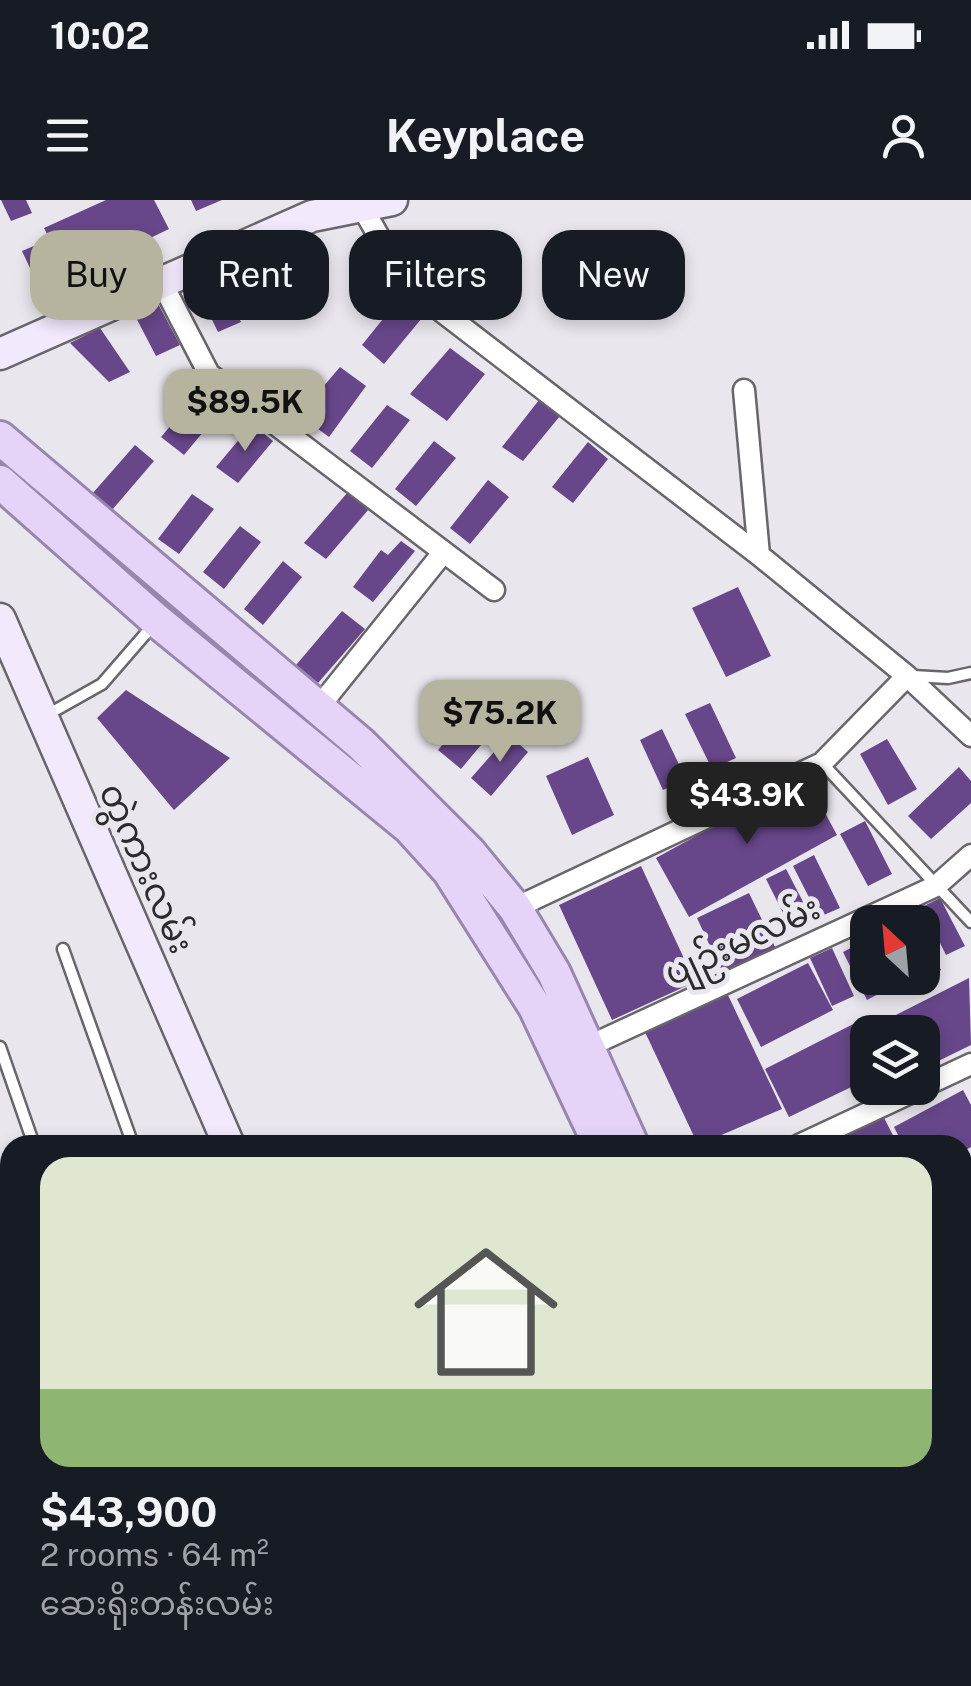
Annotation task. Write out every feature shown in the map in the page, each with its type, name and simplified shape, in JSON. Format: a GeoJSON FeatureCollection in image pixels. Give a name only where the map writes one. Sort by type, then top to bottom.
{"type":"FeatureCollection","features":[{"type":"Feature","properties":{"kind":"main road"},"geometry":{"type":"LineString","coordinates":[[163,282],[312,216],[360,203],[392,200]]}},
{"type":"Feature","properties":{"kind":"main road"},"geometry":{"type":"LineString","coordinates":[[0,354],[76,320]]}},
{"type":"Feature","properties":{"kind":"main road"},"geometry":{"type":"LineString","coordinates":[[0,438],[426,804],[514,908],[554,972],[627,1135]]}},
{"type":"Feature","properties":{"kind":"main road"},"geometry":{"type":"LineString","coordinates":[[0,482],[156,620],[409,828],[449,870],[536,1008],[595,1135]]}},
{"type":"Feature","properties":{"kind":"main road","name":"တွဲကားလမ်း"},"geometry":{"type":"LineString","coordinates":[[0,619],[225,1135]]}},
{"type":"Feature","properties":{"kind":"street"},"geometry":{"type":"LineString","coordinates":[[360,203],[406,284],[759,555],[907,676],[971,736]]}},
{"type":"Feature","properties":{"kind":"street"},"geometry":{"type":"LineString","coordinates":[[163,284],[208,374],[494,590]]}},
{"type":"Feature","properties":{"kind":"street"},"geometry":{"type":"LineString","coordinates":[[744,390],[759,555]]}},
{"type":"Feature","properties":{"kind":"street"},"geometry":{"type":"LineString","coordinates":[[318,708],[442,554]]}},
{"type":"Feature","properties":{"kind":"street"},"geometry":{"type":"LineString","coordinates":[[514,908],[822,763],[907,676]]}},
{"type":"Feature","properties":{"kind":"street","name":"ပျဉ်းမလမ်း"},"geometry":{"type":"LineString","coordinates":[[587,1047],[936,886],[971,855]]}},
{"type":"Feature","properties":{"kind":"street"},"geometry":{"type":"LineString","coordinates":[[940,1079],[971,1064]]}},
{"type":"Feature","properties":{"kind":"street"},"geometry":{"type":"LineString","coordinates":[[820,1135],[884,1105]]}},
{"type":"Feature","properties":{"kind":"lane"},"geometry":{"type":"LineString","coordinates":[[42,718],[102,684],[156,620]]}},
{"type":"Feature","properties":{"kind":"lane"},"geometry":{"type":"LineString","coordinates":[[907,676],[948,678],[971,673]]}},
{"type":"Feature","properties":{"kind":"lane"},"geometry":{"type":"LineString","coordinates":[[822,763],[971,922]]}},
{"type":"Feature","properties":{"kind":"lane"},"geometry":{"type":"LineString","coordinates":[[63,949],[130,1135]]}},
{"type":"Feature","properties":{"kind":"lane"},"geometry":{"type":"LineString","coordinates":[[0,1048],[30,1135]]}},
{"type":"Feature","properties":{"kind":"building"},"geometry":{"type":"Polygon","coordinates":[[[1,200],[26,200],[32,213],[11,221],[1,200]]]}},
{"type":"Feature","properties":{"kind":"building"},"geometry":{"type":"Polygon","coordinates":[[[106,200],[154,200],[169,229],[163,232],[44,228],[106,200]]]}},
{"type":"Feature","properties":{"kind":"building"},"geometry":{"type":"Polygon","coordinates":[[[191,200],[222,200],[196,211],[191,200]]]}},
{"type":"Feature","properties":{"kind":"building"},"geometry":{"type":"Polygon","coordinates":[[[30,248],[30,268],[22,251],[30,248]]]}},
{"type":"Feature","properties":{"kind":"building"},"geometry":{"type":"Polygon","coordinates":[[[163,313],[180,345],[156,356],[137,320],[163,320],[163,313]]]}},
{"type":"Feature","properties":{"kind":"building"},"geometry":{"type":"Polygon","coordinates":[[[212,320],[240,320],[241,322],[218,332],[212,320]]]}},
{"type":"Feature","properties":{"kind":"building"},"geometry":{"type":"Polygon","coordinates":[[[382,320],[420,320],[384,364],[362,345],[382,320]]]}},
{"type":"Feature","properties":{"kind":"building"},"geometry":{"type":"Polygon","coordinates":[[[100,328],[130,372],[109,382],[70,343],[100,328]]]}},
{"type":"Feature","properties":{"kind":"building"},"geometry":{"type":"Polygon","coordinates":[[[450,348],[485,374],[447,421],[410,394],[450,348]]]}},
{"type":"Feature","properties":{"kind":"building"},"geometry":{"type":"Polygon","coordinates":[[[340,367],[366,386],[329,437],[299,415],[340,367]]]}},
{"type":"Feature","properties":{"kind":"building"},"geometry":{"type":"Polygon","coordinates":[[[201,390],[223,408],[184,455],[161,437],[201,390]]]}},
{"type":"Feature","properties":{"kind":"building"},"geometry":{"type":"Polygon","coordinates":[[[539,400],[560,416],[523,461],[502,447],[539,400]]]}},
{"type":"Feature","properties":{"kind":"building"},"geometry":{"type":"Polygon","coordinates":[[[387,405],[410,420],[372,468],[350,451],[387,405]]]}},
{"type":"Feature","properties":{"kind":"building"},"geometry":{"type":"Polygon","coordinates":[[[252,424],[273,441],[238,483],[216,467],[252,424]]]}},
{"type":"Feature","properties":{"kind":"building"},"geometry":{"type":"Polygon","coordinates":[[[434,441],[456,458],[416,506],[395,489],[434,441]]]}},
{"type":"Feature","properties":{"kind":"building"},"geometry":{"type":"Polygon","coordinates":[[[588,442],[608,459],[573,503],[552,487],[588,442]]]}},
{"type":"Feature","properties":{"kind":"building"},"geometry":{"type":"Polygon","coordinates":[[[135,445],[154,461],[112,510],[92,494],[135,445]]]}},
{"type":"Feature","properties":{"kind":"building"},"geometry":{"type":"Polygon","coordinates":[[[488,480],[509,497],[470,544],[450,528],[488,480]]]}},
{"type":"Feature","properties":{"kind":"building"},"geometry":{"type":"Polygon","coordinates":[[[348,492],[369,509],[326,559],[304,543],[348,492]]]}},
{"type":"Feature","properties":{"kind":"building"},"geometry":{"type":"Polygon","coordinates":[[[192,494],[214,509],[179,554],[158,539],[192,494]]]}},
{"type":"Feature","properties":{"kind":"building"},"geometry":{"type":"Polygon","coordinates":[[[240,526],[261,542],[224,589],[203,572],[240,526]]]}},
{"type":"Feature","properties":{"kind":"building"},"geometry":{"type":"Polygon","coordinates":[[[401,541],[415,551],[373,602],[353,587],[381,550],[388,555],[401,541]]]}},
{"type":"Feature","properties":{"kind":"building"},"geometry":{"type":"Polygon","coordinates":[[[283,561],[302,577],[263,625],[244,609],[283,561]]]}},
{"type":"Feature","properties":{"kind":"building"},"geometry":{"type":"Polygon","coordinates":[[[738,587],[771,656],[726,677],[692,608],[738,587]]]}},
{"type":"Feature","properties":{"kind":"building"},"geometry":{"type":"Polygon","coordinates":[[[342,611],[365,629],[318,683],[296,665],[342,611]]]}},
{"type":"Feature","properties":{"kind":"building"},"geometry":{"type":"Polygon","coordinates":[[[126,690],[230,758],[174,810],[97,718],[126,690]]]}},
{"type":"Feature","properties":{"kind":"building"},"geometry":{"type":"Polygon","coordinates":[[[479,702],[501,721],[461,769],[438,750],[479,702]]]}},
{"type":"Feature","properties":{"kind":"building"},"geometry":{"type":"Polygon","coordinates":[[[710,703],[736,758],[712,769],[685,714],[710,703]]]}},
{"type":"Feature","properties":{"kind":"building"},"geometry":{"type":"Polygon","coordinates":[[[662,729],[686,779],[663,790],[640,740],[662,729]]]}},
{"type":"Feature","properties":{"kind":"building"},"geometry":{"type":"Polygon","coordinates":[[[509,735],[528,752],[491,796],[471,778],[509,735]]]}},
{"type":"Feature","properties":{"kind":"building"},"geometry":{"type":"Polygon","coordinates":[[[887,739],[917,789],[888,805],[860,754],[887,739]]]}},
{"type":"Feature","properties":{"kind":"building"},"geometry":{"type":"Polygon","coordinates":[[[588,757],[614,815],[572,835],[546,776],[588,757]]]}},
{"type":"Feature","properties":{"kind":"building"},"geometry":{"type":"Polygon","coordinates":[[[959,767],[971,781],[971,803],[931,839],[908,816],[959,767]]]}},
{"type":"Feature","properties":{"kind":"building"},"geometry":{"type":"Polygon","coordinates":[[[805,776],[837,835],[689,917],[656,858],[805,776]]]}},
{"type":"Feature","properties":{"kind":"building"},"geometry":{"type":"Polygon","coordinates":[[[865,821],[892,874],[868,886],[840,834],[865,821]]]}},
{"type":"Feature","properties":{"kind":"building"},"geometry":{"type":"Polygon","coordinates":[[[814,855],[840,908],[819,917],[793,866],[814,855]]]}},
{"type":"Feature","properties":{"kind":"building"},"geometry":{"type":"Polygon","coordinates":[[[641,866],[695,982],[612,1020],[559,905],[641,866]]]}},
{"type":"Feature","properties":{"kind":"building"},"geometry":{"type":"Polygon","coordinates":[[[786,869],[812,919],[791,929],[766,879],[786,869]]]}},
{"type":"Feature","properties":{"kind":"building"},"geometry":{"type":"Polygon","coordinates":[[[749,893],[776,949],[723,974],[697,918],[749,893]]]}},
{"type":"Feature","properties":{"kind":"building"},"geometry":{"type":"Polygon","coordinates":[[[940,898],[965,946],[946,955],[940,943],[940,905],[926,905],[940,898]]]}},
{"type":"Feature","properties":{"kind":"building"},"geometry":{"type":"Polygon","coordinates":[[[832,948],[850,995],[854,996],[832,1006],[810,958],[832,948]]]}},
{"type":"Feature","properties":{"kind":"building"},"geometry":{"type":"Polygon","coordinates":[[[808,963],[833,1010],[761,1047],[737,999],[808,963]]]}},
{"type":"Feature","properties":{"kind":"building"},"geometry":{"type":"Polygon","coordinates":[[[969,978],[971,1045],[940,1060],[940,1015],[896,1015],[969,978]]]}},
{"type":"Feature","properties":{"kind":"building"},"geometry":{"type":"Polygon","coordinates":[[[727,993],[782,1109],[721,1135],[693,1135],[645,1032],[727,993]]]}},
{"type":"Feature","properties":{"kind":"building"},"geometry":{"type":"Polygon","coordinates":[[[850,1026],[850,1088],[789,1117],[765,1069],[850,1026]]]}},
{"type":"Feature","properties":{"kind":"building"},"geometry":{"type":"Polygon","coordinates":[[[963,1090],[971,1105],[971,1135],[898,1135],[894,1127],[963,1090]]]}},
{"type":"Feature","properties":{"kind":"building"},"geometry":{"type":"Polygon","coordinates":[[[881,1112],[893,1135],[838,1135],[881,1112]]]}}]}
